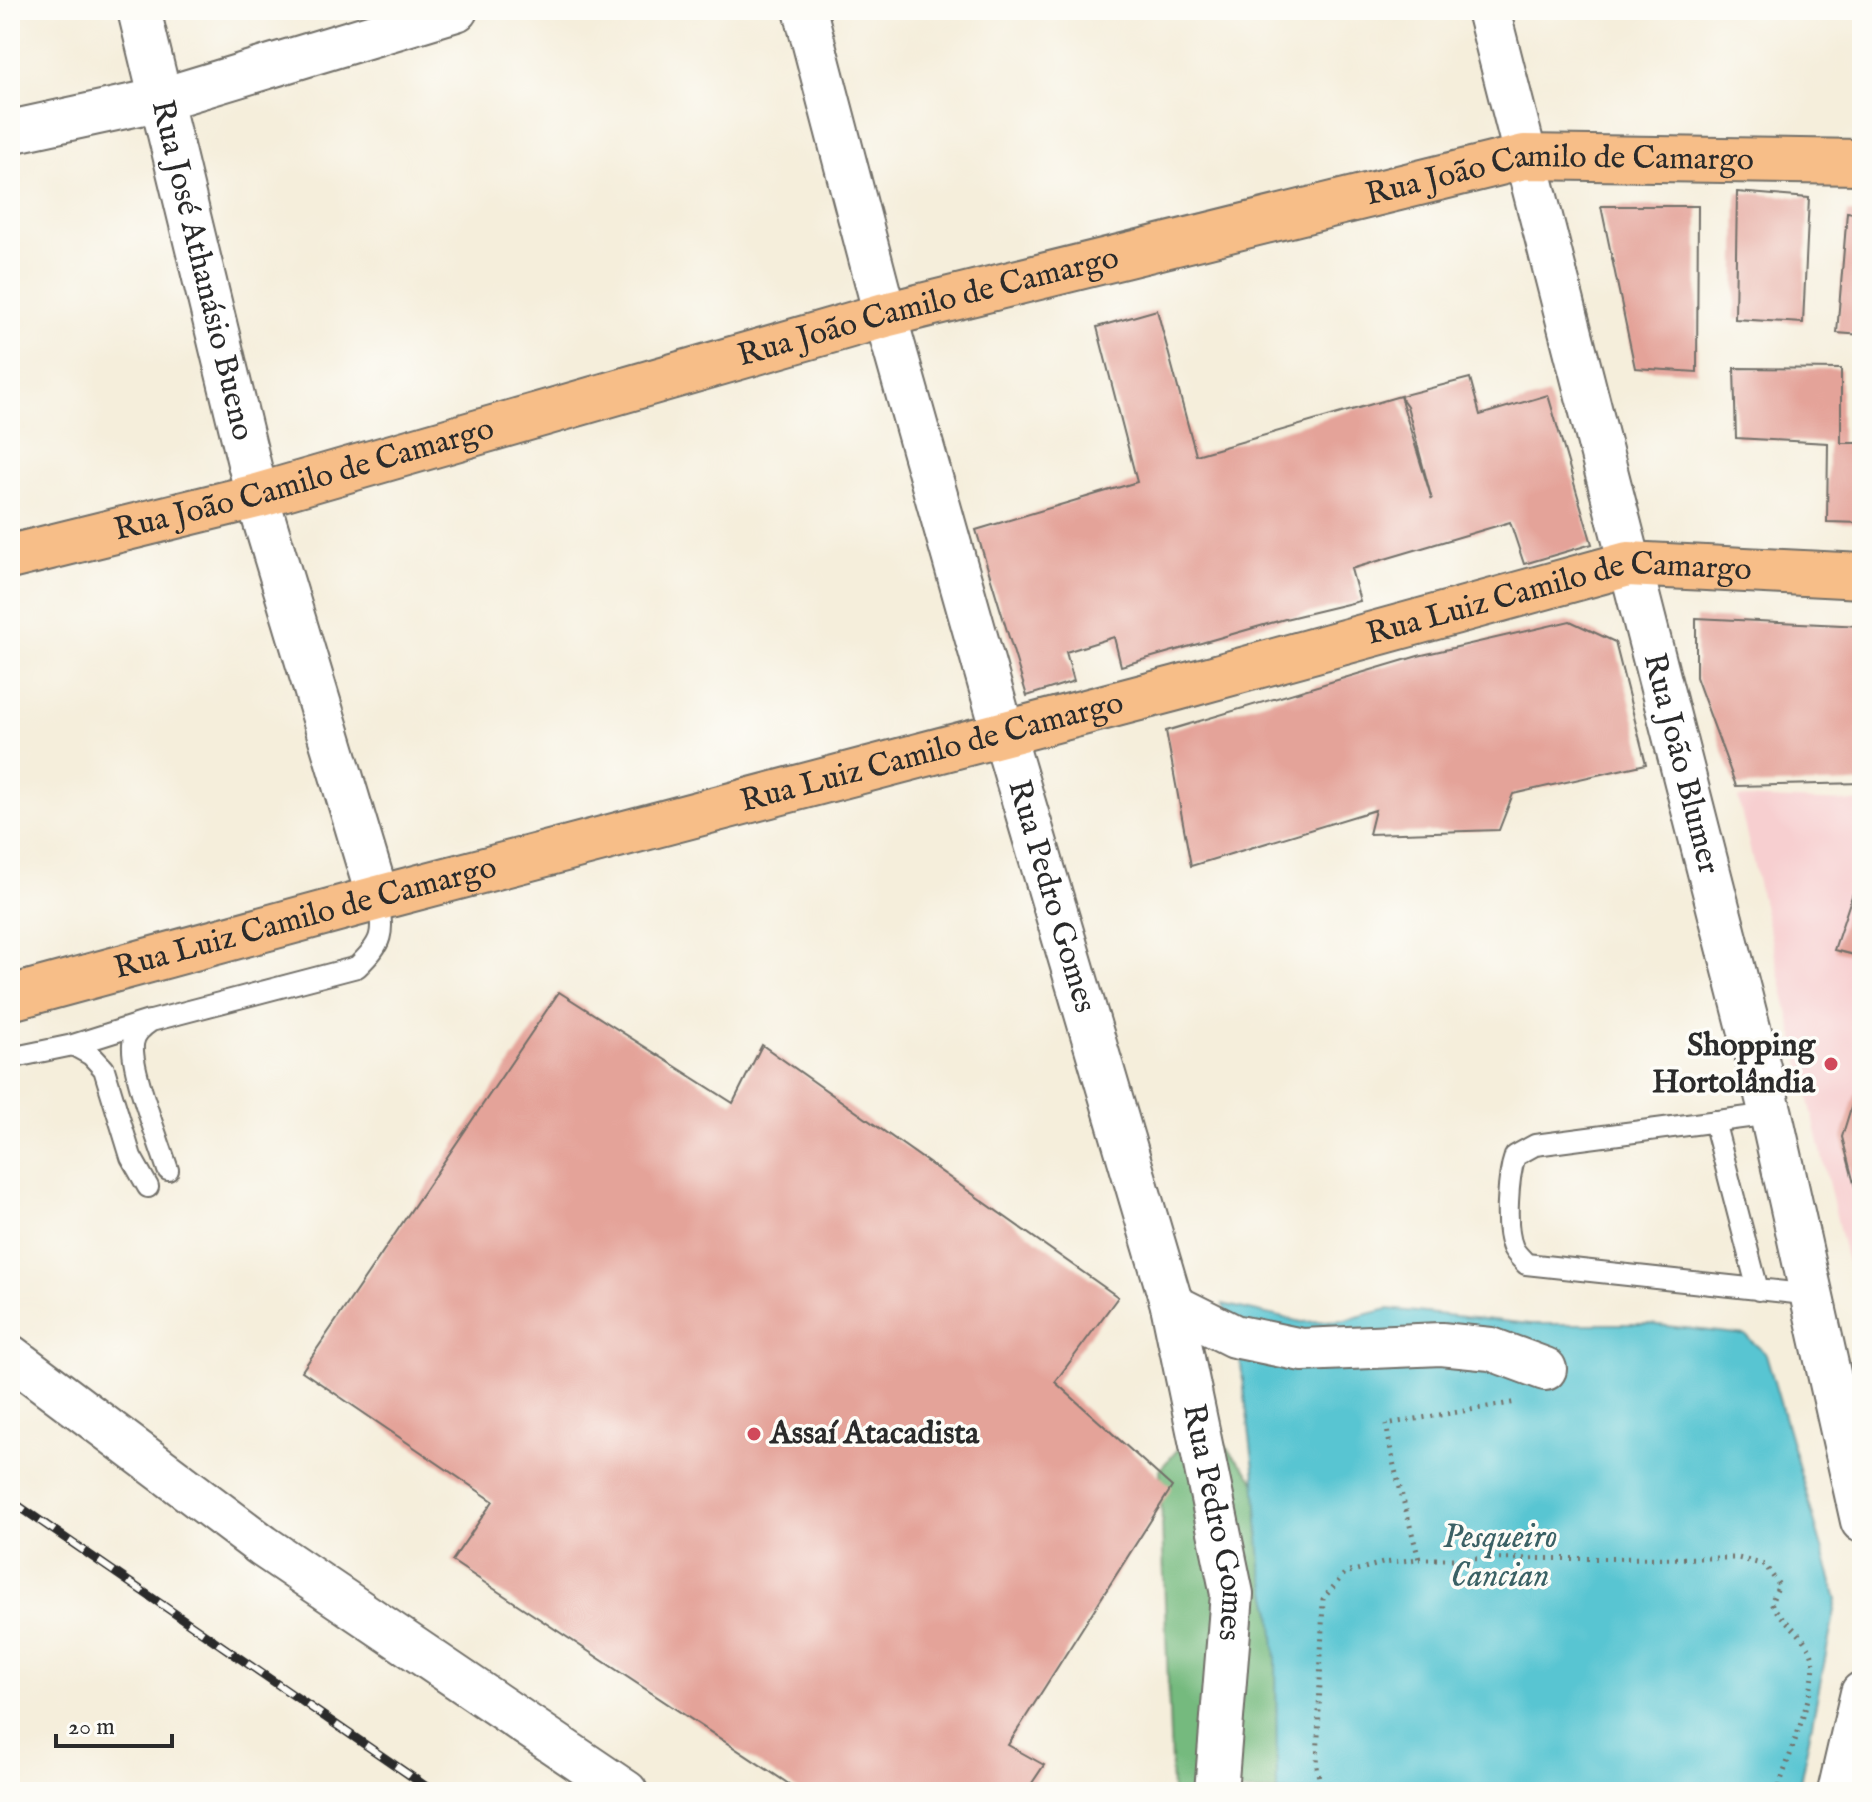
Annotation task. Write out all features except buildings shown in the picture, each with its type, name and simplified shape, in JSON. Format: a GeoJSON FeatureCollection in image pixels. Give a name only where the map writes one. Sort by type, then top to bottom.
{"type":"FeatureCollection","features":[{"type":"Feature","properties":{"kind":"main road","name":"Rua João Camilo de Camargo"},"geometry":{"type":"LineString","coordinates":[[10,557],[257,496],[885,315],[1524,157],[1862,162]]}},
{"type":"Feature","properties":{"kind":"main road","name":"Rua Luiz Camilo de Camargo"},"geometry":{"type":"LineString","coordinates":[[10,998],[1177,688],[1628,564],[1862,576]]}},
{"type":"Feature","properties":{"kind":"street","name":"Rua José Athanásio Bueno"},"geometry":{"type":"LineString","coordinates":[[139,10],[257,496],[378,898]]}},
{"type":"Feature","properties":{"kind":"street"},"geometry":{"type":"LineString","coordinates":[[10,132],[162,99],[456,10]]}},
{"type":"Feature","properties":{"kind":"street","name":"Rua Pedro Gomes"},"geometry":{"type":"LineString","coordinates":[[805,10],[885,315],[1003,732],[1172,1305],[1232,1594],[1216,1792]]}},
{"type":"Feature","properties":{"kind":"street","name":"Rua João Blumer"},"geometry":{"type":"LineString","coordinates":[[1488,10],[1771,1114],[1862,1521]]}},
{"type":"Feature","properties":{"kind":"street"},"geometry":{"type":"LineString","coordinates":[[1172,1305],[1234,1336],[1302,1350],[1441,1344],[1491,1349],[1545,1369]]}},
{"type":"Feature","properties":{"kind":"street"},"geometry":{"type":"LineString","coordinates":[[10,1356],[263,1546],[626,1792]]}},
{"type":"Feature","properties":{"kind":"street"},"geometry":{"type":"LineString","coordinates":[[1839,1792],[1861,1703]]}},
{"type":"Feature","properties":{"kind":"lane"},"geometry":{"type":"LineString","coordinates":[[10,1058],[73,1045],[151,1021],[357,967],[372,953],[383,932],[378,898]]}},
{"type":"Feature","properties":{"kind":"lane"},"geometry":{"type":"LineString","coordinates":[[151,1021],[139,1030],[132,1043],[168,1170]]}},
{"type":"Feature","properties":{"kind":"lane"},"geometry":{"type":"LineString","coordinates":[[73,1045],[91,1055],[104,1069],[131,1157],[148,1187]]}},
{"type":"Feature","properties":{"kind":"lane"},"geometry":{"type":"LineString","coordinates":[[1771,1114],[1535,1145],[1515,1156],[1509,1172],[1513,1248],[1526,1264],[1813,1295]]}},
{"type":"Feature","properties":{"kind":"lane"},"geometry":{"type":"LineString","coordinates":[[1714,1121],[1758,1290]]}},
{"type":"Feature","properties":{"kind":"path"},"geometry":{"type":"LineString","coordinates":[[1419,1559],[1386,1424],[1523,1401],[1545,1369]]}},
{"type":"Feature","properties":{"kind":"path"},"geometry":{"type":"LineString","coordinates":[[1321,1792],[1317,1766],[1323,1599],[1345,1573],[1383,1563],[1419,1559],[1738,1558],[1765,1565],[1779,1585],[1771,1603],[1778,1615],[1795,1629],[1813,1658],[1812,1680],[1777,1792]]}},
{"type":"Feature","properties":{"kind":"shaded area","name":"Shopping Hortolândia"},"geometry":{"type":"Polygon","coordinates":[[[1738,798],[1862,801],[1862,1326],[1738,798]]]}},
{"type":"Feature","properties":{"kind":"green space"},"geometry":{"type":"Polygon","coordinates":[[[1204,1421],[1252,1477],[1288,1534],[1355,1792],[1172,1792],[1160,1469],[1204,1421]]]}},
{"type":"Feature","properties":{"kind":"water","name":"Pesqueiro Cancian"},"geometry":{"type":"Polygon","coordinates":[[[1223,1304],[1302,1322],[1345,1320],[1388,1309],[1530,1324],[1649,1324],[1745,1335],[1766,1354],[1837,1600],[1798,1792],[1277,1792],[1276,1660],[1272,1613],[1261,1566],[1255,1476],[1241,1365],[1223,1304]]]}},
{"type":"Feature","properties":{"kind":"railway"},"geometry":{"type":"LineString","coordinates":[[10,1500],[434,1792]]}},
{"type":"Feature","properties":{"kind":"place","name":"Shopping Hortolândia"},"geometry":{"type":"Point","coordinates":[1831,1064]}},
{"type":"Feature","properties":{"kind":"place","name":"Assaí Atacadista"},"geometry":{"type":"Point","coordinates":[754,1434]}}]}
